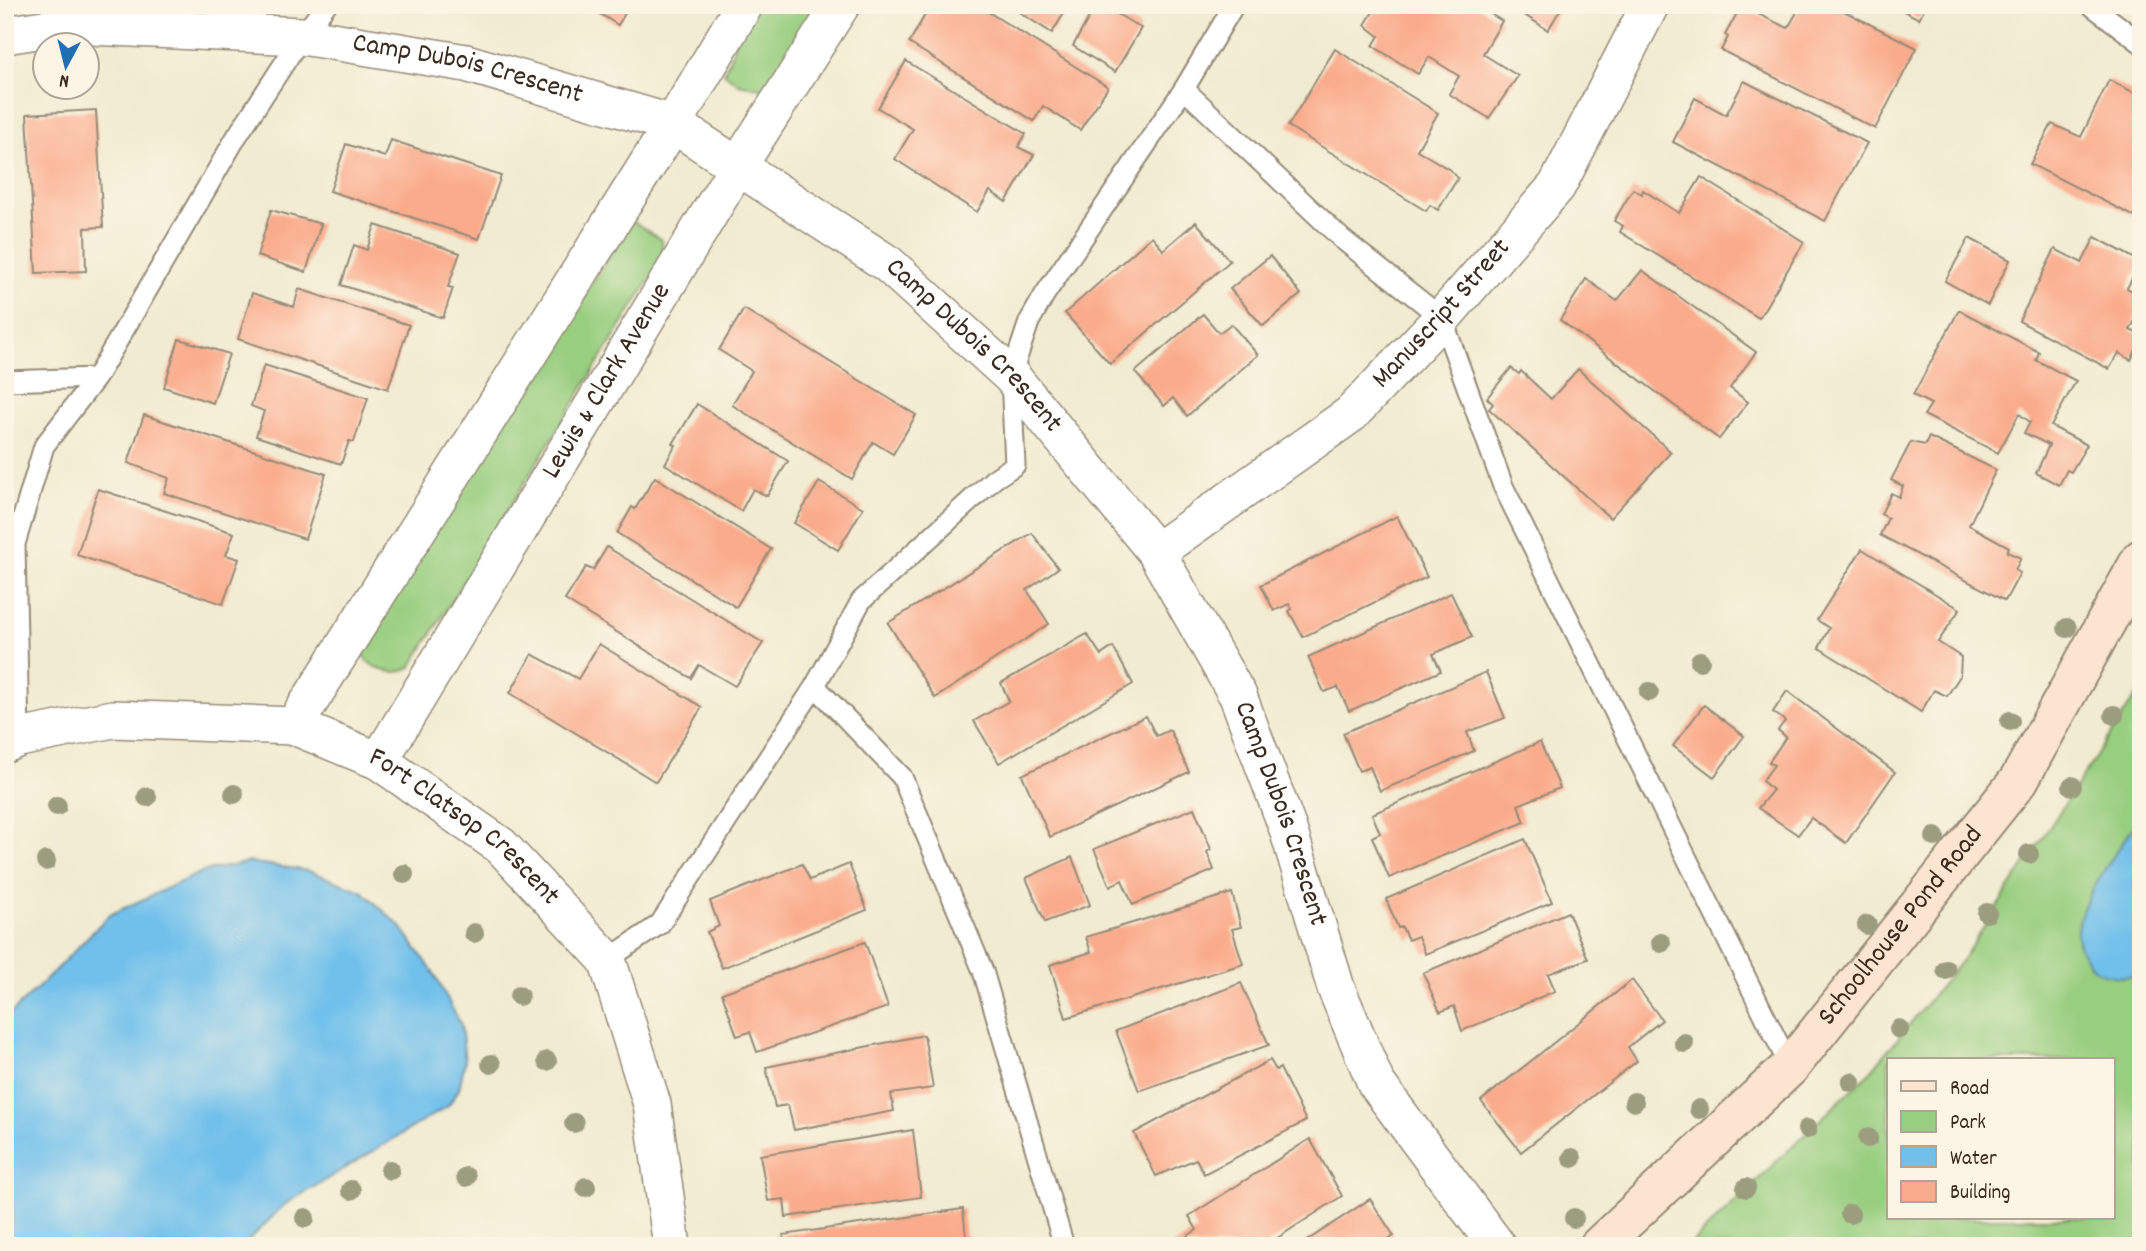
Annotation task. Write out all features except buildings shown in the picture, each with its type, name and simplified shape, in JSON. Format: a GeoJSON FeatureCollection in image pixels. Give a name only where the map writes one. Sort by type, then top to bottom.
{"type":"FeatureCollection","features":[{"type":"Feature","properties":{"kind":"street"},"geometry":{"type":"LineString","coordinates":[[294,726],[673,124],[744,5]]}},
{"type":"Feature","properties":{"kind":"street","name":"Lewis & Clark Avenue"},"geometry":{"type":"LineString","coordinates":[[379,761],[738,166],[841,5]]}},
{"type":"Feature","properties":{"kind":"street","name":"Manuscript Street"},"geometry":{"type":"LineString","coordinates":[[1156,552],[1352,414],[1442,318],[1557,186],[1650,5]]}},
{"type":"Feature","properties":{"kind":"street","name":"Camp Dubois Crescent"},"geometry":{"type":"LineString","coordinates":[[5,35],[69,25],[302,36],[466,63],[673,124],[888,264],[1011,376],[1156,552],[1238,696],[1288,829],[1336,988],[1376,1083],[1497,1246]]}},
{"type":"Feature","properties":{"kind":"street","name":"Schoolhouse Pond Road"},"geometry":{"type":"LineString","coordinates":[[1599,1246],[1790,1067],[2019,780],[2141,559]]}},
{"type":"Feature","properties":{"kind":"street","name":"Fort Clatsop Crescent"},"geometry":{"type":"LineString","coordinates":[[12,741],[113,719],[294,726],[379,761],[501,846],[607,960],[652,1104],[672,1246]]}},
{"type":"Feature","properties":{"kind":"lane"},"geometry":{"type":"LineString","coordinates":[[12,741],[15,544],[44,446],[96,378],[237,136],[302,36],[326,5]]}},
{"type":"Feature","properties":{"kind":"lane"},"geometry":{"type":"LineString","coordinates":[[607,960],[660,924],[815,686],[861,601],[994,479],[1015,465],[1011,376],[1029,322],[1045,294],[1184,89],[1234,5]]}},
{"type":"Feature","properties":{"kind":"lane"},"geometry":{"type":"LineString","coordinates":[[2091,5],[2141,43]]}},
{"type":"Feature","properties":{"kind":"lane"},"geometry":{"type":"LineString","coordinates":[[1184,89],[1342,239],[1442,318],[1503,486],[1790,1067]]}},
{"type":"Feature","properties":{"kind":"lane"},"geometry":{"type":"LineString","coordinates":[[5,381],[96,378]]}},
{"type":"Feature","properties":{"kind":"lane"},"geometry":{"type":"LineString","coordinates":[[815,686],[902,777],[982,971],[1064,1246]]}},
{"type":"Feature","properties":{"kind":"green space"},"geometry":{"type":"Polygon","coordinates":[[[750,5],[819,5],[769,87],[739,84],[724,73],[750,5]]]}},
{"type":"Feature","properties":{"kind":"green space"},"geometry":{"type":"Polygon","coordinates":[[[632,221],[662,240],[663,258],[411,667],[395,672],[373,665],[362,654],[359,646],[632,221]]]}},
{"type":"Feature","properties":{"kind":"green space"},"geometry":{"type":"Polygon","coordinates":[[[2141,688],[2141,1246],[1689,1246],[1872,1070],[1963,959],[2141,688]]]}},
{"type":"Feature","properties":{"kind":"water"},"geometry":{"type":"Polygon","coordinates":[[[2141,816],[2141,975],[2107,975],[2095,969],[2085,957],[2077,935],[2078,923],[2091,892],[2141,816]]]}},
{"type":"Feature","properties":{"kind":"water"},"geometry":{"type":"Polygon","coordinates":[[[249,862],[309,871],[362,891],[401,927],[433,972],[461,1025],[465,1061],[459,1089],[448,1106],[284,1205],[243,1246],[5,1246],[5,1019],[109,915],[202,872],[249,862]]]}}]}
